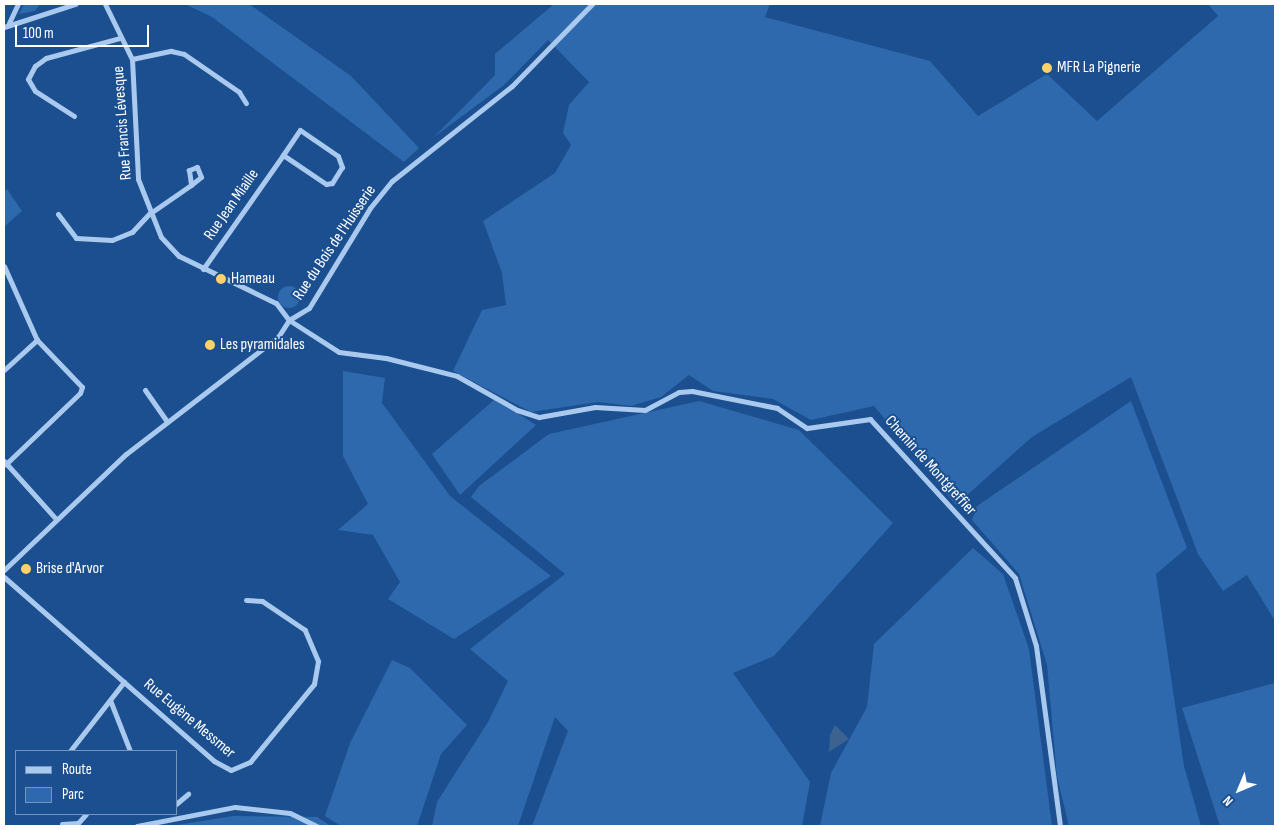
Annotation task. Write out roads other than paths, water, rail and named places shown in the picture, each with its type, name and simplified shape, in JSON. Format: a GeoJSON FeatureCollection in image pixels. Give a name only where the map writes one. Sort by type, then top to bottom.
{"type":"FeatureCollection","features":[{"type":"Feature","properties":{"kind":"street"},"geometry":{"type":"LineString","coordinates":[[9,23],[18,4]]}},
{"type":"Feature","properties":{"kind":"street"},"geometry":{"type":"LineString","coordinates":[[4,27],[9,23],[75,4]]}},
{"type":"Feature","properties":{"kind":"street","name":"Rue Francis Lévesque"},"geometry":{"type":"LineString","coordinates":[[105,4],[120,38],[132,59],[138,179],[149,214],[169,247],[203,269],[254,289],[276,303],[289,320]]}},
{"type":"Feature","properties":{"kind":"street","name":"Rue du Bois de l'Huisserie"},"geometry":{"type":"LineString","coordinates":[[4,570],[56,518],[167,422],[278,337],[289,320],[314,301],[370,208],[392,181],[512,86],[592,4]]}},
{"type":"Feature","properties":{"kind":"street"},"geometry":{"type":"LineString","coordinates":[[74,116],[35,91],[28,79],[35,66],[46,58],[120,38]]}},
{"type":"Feature","properties":{"kind":"street"},"geometry":{"type":"LineString","coordinates":[[132,59],[171,51],[184,54],[239,92],[246,103]]}},
{"type":"Feature","properties":{"kind":"street","name":"Rue Jean Miaille"},"geometry":{"type":"LineString","coordinates":[[203,269],[282,155],[300,130],[338,156],[342,167],[332,183],[326,184],[282,155]]}},
{"type":"Feature","properties":{"kind":"street"},"geometry":{"type":"LineString","coordinates":[[58,214],[76,238],[112,240],[132,232],[149,214],[191,185]]}},
{"type":"Feature","properties":{"kind":"street"},"geometry":{"type":"LineString","coordinates":[[4,266],[37,340],[82,387],[80,393],[5,462],[56,518]]}},
{"type":"Feature","properties":{"kind":"street","name":"Chemin de Montgreffier"},"geometry":{"type":"LineString","coordinates":[[289,320],[339,352],[386,358],[457,376],[517,410],[539,418],[594,408],[645,410],[680,392],[692,391],[763,404],[807,428],[870,419],[1015,578],[1036,646],[1060,826]]}},
{"type":"Feature","properties":{"kind":"street"},"geometry":{"type":"LineString","coordinates":[[4,370],[37,340]]}},
{"type":"Feature","properties":{"kind":"street"},"geometry":{"type":"LineString","coordinates":[[145,390],[167,422]]}},
{"type":"Feature","properties":{"kind":"street","name":"Rue Eugène Messmer"},"geometry":{"type":"LineString","coordinates":[[4,577],[221,767],[231,770],[246,767],[314,684],[318,661],[305,630],[262,601],[246,600]]}},
{"type":"Feature","properties":{"kind":"street","name":"Rue Eugène Messmer"},"geometry":{"type":"LineString","coordinates":[[71,750],[124,682]]}},
{"type":"Feature","properties":{"kind":"street"},"geometry":{"type":"LineString","coordinates":[[110,700],[130,750]]}},
{"type":"Feature","properties":{"kind":"street"},"geometry":{"type":"LineString","coordinates":[[178,802],[188,794]]}},
{"type":"Feature","properties":{"kind":"street"},"geometry":{"type":"LineString","coordinates":[[137,826],[235,807],[290,813],[317,826]]}},
{"type":"Feature","properties":{"kind":"street"},"geometry":{"type":"LineString","coordinates":[[62,824],[78,823],[85,815]]}},
{"type":"Feature","properties":{"kind":"place","name":"MFR La Pignerie"},"geometry":{"type":"Point","coordinates":[1047,68]}},
{"type":"Feature","properties":{"kind":"place","name":"Hameau"},"geometry":{"type":"Point","coordinates":[221,279]}},
{"type":"Feature","properties":{"kind":"place","name":"Les pyramidales"},"geometry":{"type":"Point","coordinates":[210,345]}},
{"type":"Feature","properties":{"kind":"place","name":"Brise d'Arvor"},"geometry":{"type":"Point","coordinates":[26,569]}}]}
